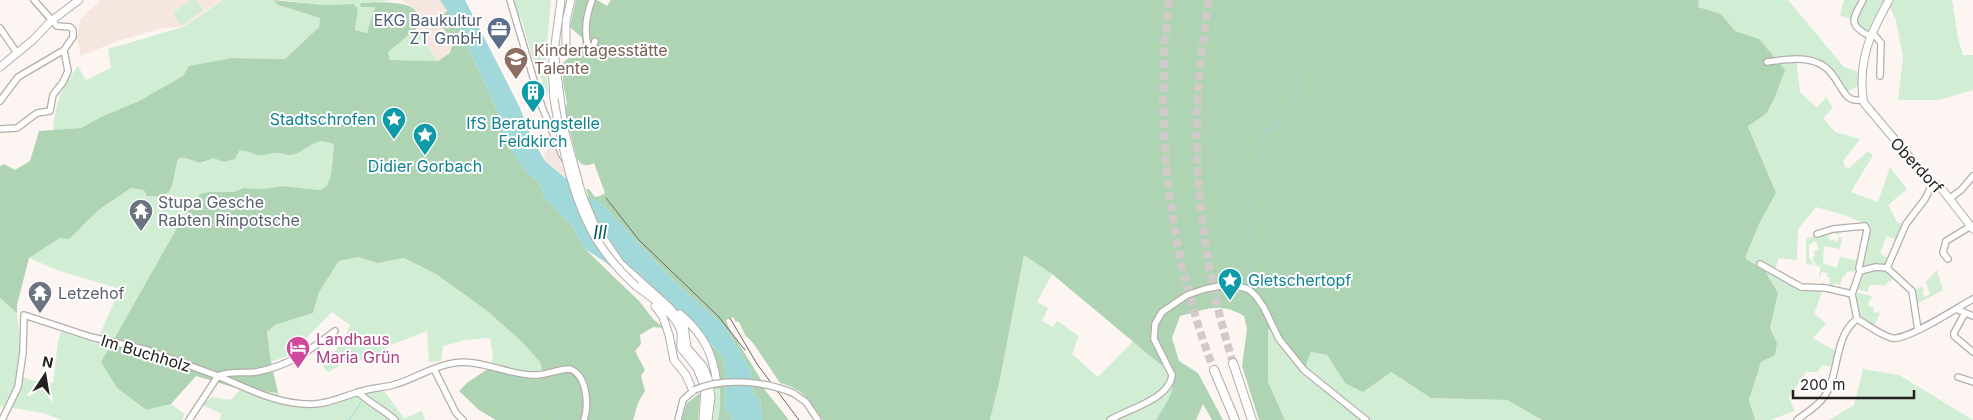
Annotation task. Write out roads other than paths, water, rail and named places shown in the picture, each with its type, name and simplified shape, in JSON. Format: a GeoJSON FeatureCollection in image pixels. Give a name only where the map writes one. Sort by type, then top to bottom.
{"type":"FeatureCollection","features":[{"type":"Feature","properties":{"kind":"highway"},"geometry":{"type":"LineString","coordinates":[[1233,364],[1252,420]]}},
{"type":"Feature","properties":{"kind":"highway"},"geometry":{"type":"LineString","coordinates":[[1214,370],[1235,420]]}},
{"type":"Feature","properties":{"kind":"main road"},"geometry":{"type":"LineString","coordinates":[[0,67],[33,40],[51,20],[78,0]]}},
{"type":"Feature","properties":{"kind":"main road"},"geometry":{"type":"LineString","coordinates":[[561,0],[552,67],[558,125],[571,176],[591,230],[602,248],[636,286],[675,320],[680,329],[686,352],[697,368],[705,388],[703,420]]}},
{"type":"Feature","properties":{"kind":"main road"},"geometry":{"type":"LineString","coordinates":[[554,52],[566,46],[566,21],[571,0]]}},
{"type":"Feature","properties":{"kind":"main road"},"geometry":{"type":"LineString","coordinates":[[1863,100],[1862,64],[1871,34],[1889,0]]}},
{"type":"Feature","properties":{"kind":"main road"},"geometry":{"type":"LineString","coordinates":[[556,99],[582,195],[595,226],[620,263],[679,317],[686,329],[684,341]]}},
{"type":"Feature","properties":{"kind":"main road","name":"Oberdorf"},"geometry":{"type":"LineString","coordinates":[[1863,100],[1866,108],[1928,180],[1941,188],[1972,228]]}},
{"type":"Feature","properties":{"kind":"main road"},"geometry":{"type":"LineString","coordinates":[[650,299],[662,314],[674,360],[689,379],[694,390]]}},
{"type":"Feature","properties":{"kind":"main road"},"geometry":{"type":"LineString","coordinates":[[669,307],[691,324],[706,342],[712,356],[717,384]]}},
{"type":"Feature","properties":{"kind":"main road"},"geometry":{"type":"LineString","coordinates":[[684,341],[671,348],[686,352],[703,366],[708,378],[711,397],[708,420]]}},
{"type":"Feature","properties":{"kind":"street"},"geometry":{"type":"LineString","coordinates":[[0,101],[18,77],[64,50],[73,37],[73,30],[70,27],[60,28],[34,0]]}},
{"type":"Feature","properties":{"kind":"street"},"geometry":{"type":"LineString","coordinates":[[510,0],[542,107],[562,156],[575,173],[581,174]]}},
{"type":"Feature","properties":{"kind":"street"},"geometry":{"type":"LineString","coordinates":[[592,0],[585,25],[589,49],[593,47],[595,42]]}},
{"type":"Feature","properties":{"kind":"street"},"geometry":{"type":"LineString","coordinates":[[1862,0],[1854,18],[1854,24],[1857,30],[1871,34],[1881,43],[1880,76]]}},
{"type":"Feature","properties":{"kind":"street"},"geometry":{"type":"LineString","coordinates":[[0,28],[17,53]]}},
{"type":"Feature","properties":{"kind":"street"},"geometry":{"type":"LineString","coordinates":[[0,129],[17,128],[37,113],[50,111],[53,94],[63,82],[68,71],[64,50]]}},
{"type":"Feature","properties":{"kind":"street"},"geometry":{"type":"LineString","coordinates":[[1767,62],[1800,59],[1817,62],[1832,72],[1848,97],[1863,100]]}},
{"type":"Feature","properties":{"kind":"street"},"geometry":{"type":"LineString","coordinates":[[1949,199],[1961,190],[1973,176]]}},
{"type":"Feature","properties":{"kind":"street"},"geometry":{"type":"LineString","coordinates":[[1887,268],[1906,224],[1925,199],[1934,183]]}},
{"type":"Feature","properties":{"kind":"street"},"geometry":{"type":"LineString","coordinates":[[1818,234],[1832,229],[1865,226],[1867,230],[1860,271],[1852,294],[1857,319]]}},
{"type":"Feature","properties":{"kind":"street"},"geometry":{"type":"LineString","coordinates":[[1948,259],[1943,253],[1944,243],[1972,228]]}},
{"type":"Feature","properties":{"kind":"street"},"geometry":{"type":"LineString","coordinates":[[1760,264],[1796,286],[1830,288],[1852,294]]}},
{"type":"Feature","properties":{"kind":"street"},"geometry":{"type":"LineString","coordinates":[[1860,271],[1876,266],[1887,268],[1912,291],[1918,330]]}},
{"type":"Feature","properties":{"kind":"street"},"geometry":{"type":"LineString","coordinates":[[1110,420],[1155,397],[1168,388],[1172,375],[1155,345],[1153,333],[1155,324],[1162,312],[1187,295],[1224,285],[1248,289],[1264,308],[1279,339],[1304,370],[1366,420]]}},
{"type":"Feature","properties":{"kind":"street"},"geometry":{"type":"LineString","coordinates":[[1857,319],[1893,338],[1906,336],[1973,299]]}},
{"type":"Feature","properties":{"kind":"street"},"geometry":{"type":"LineString","coordinates":[[1956,308],[1973,316]]}},
{"type":"Feature","properties":{"kind":"street"},"geometry":{"type":"LineString","coordinates":[[1965,313],[1954,336],[1973,352]]}},
{"type":"Feature","properties":{"kind":"street","name":"Im Buchholz"},"geometry":{"type":"LineString","coordinates":[[2,420],[12,402],[20,378],[24,316],[147,350],[218,376],[259,394],[284,402],[300,404],[323,403],[358,392],[393,385],[434,369],[456,363],[476,364],[531,375],[543,375],[565,369],[573,370],[579,376],[585,389],[587,403],[584,420]]}},
{"type":"Feature","properties":{"kind":"street"},"geometry":{"type":"LineString","coordinates":[[1797,420],[1826,395],[1839,352],[1849,328],[1857,319]]}},
{"type":"Feature","properties":{"kind":"street"},"geometry":{"type":"LineString","coordinates":[[189,420],[218,376],[230,371],[250,373],[286,364],[303,355],[335,331]]}},
{"type":"Feature","properties":{"kind":"street"},"geometry":{"type":"LineString","coordinates":[[434,369],[456,413],[463,420]]}},
{"type":"Feature","properties":{"kind":"street"},"geometry":{"type":"LineString","coordinates":[[230,371],[231,382]]}},
{"type":"Feature","properties":{"kind":"street"},"geometry":{"type":"LineString","coordinates":[[1958,378],[1973,382]]}},
{"type":"Feature","properties":{"kind":"street"},"geometry":{"type":"LineString","coordinates":[[678,420],[682,403],[694,390],[717,384],[766,385],[793,393],[806,402],[818,420]]}},
{"type":"Feature","properties":{"kind":"street"},"geometry":{"type":"LineString","coordinates":[[358,392],[365,399],[383,409],[395,420]]}},
{"type":"Feature","properties":{"kind":"water","name":"Ill"},"geometry":{"type":"Polygon","coordinates":[[[440,0],[465,0],[520,108],[532,139],[545,161],[587,196],[598,201],[606,208],[676,283],[725,327],[751,371],[753,392],[760,401],[762,420],[732,420],[731,415],[725,410],[726,369],[722,356],[707,340],[605,262],[585,249],[573,227],[545,198],[539,183],[523,168],[501,132],[497,110],[460,30],[440,0]]]}},
{"type":"Feature","properties":{"kind":"waterway"},"geometry":{"type":"LineString","coordinates":[[1245,283],[1255,251],[1254,244],[1248,233],[1253,221],[1251,201],[1256,189],[1253,178],[1259,169],[1258,161],[1265,151],[1260,140],[1266,129],[1274,128],[1274,122],[1288,112],[1296,97],[1299,81],[1298,74],[1283,42],[1291,30],[1287,27],[1288,23],[1285,21],[1288,16],[1282,4],[1277,0]]}},
{"type":"Feature","properties":{"kind":"waterway"},"geometry":{"type":"LineString","coordinates":[[496,372],[527,380],[542,398]]}},
{"type":"Feature","properties":{"kind":"waterway"},"geometry":{"type":"LineString","coordinates":[[1178,383],[1178,390]]}},
{"type":"Feature","properties":{"kind":"waterway"},"geometry":{"type":"LineString","coordinates":[[1162,420],[1175,403],[1177,396]]}},
{"type":"Feature","properties":{"kind":"waterway"},"geometry":{"type":"LineString","coordinates":[[349,420],[361,402]]}},
{"type":"Feature","properties":{"kind":"waterway"},"geometry":{"type":"LineString","coordinates":[[545,404],[555,413],[559,420]]}},
{"type":"Feature","properties":{"kind":"waterway"},"geometry":{"type":"LineString","coordinates":[[725,420],[729,412]]}},
{"type":"Feature","properties":{"kind":"tunnel"},"geometry":{"type":"LineString","coordinates":[[1169,0],[1163,94],[1169,188],[1185,280],[1214,370]]}},
{"type":"Feature","properties":{"kind":"tunnel"},"geometry":{"type":"LineString","coordinates":[[1209,0],[1198,93],[1198,183],[1210,272],[1233,363]]}},
{"type":"Feature","properties":{"kind":"railway"},"geometry":{"type":"LineString","coordinates":[[606,198],[639,240],[718,316],[745,350]]}},
{"type":"Feature","properties":{"kind":"railway"},"geometry":{"type":"LineString","coordinates":[[730,318],[757,364],[799,420]]}},
{"type":"Feature","properties":{"kind":"place","name":"EKG Baukultur ZT GmbH"},"geometry":{"type":"Point","coordinates":[499,50]}},
{"type":"Feature","properties":{"kind":"place","name":"Kindertagesstätte Talente"},"geometry":{"type":"Point","coordinates":[516,80]}},
{"type":"Feature","properties":{"kind":"place","name":"IfS Beratungstelle Feldkirch"},"geometry":{"type":"Point","coordinates":[533,113]}},
{"type":"Feature","properties":{"kind":"place","name":"Stadtschrofen"},"geometry":{"type":"Point","coordinates":[394,140]}},
{"type":"Feature","properties":{"kind":"place","name":"Didier Gorbach"},"geometry":{"type":"Point","coordinates":[425,156]}},
{"type":"Feature","properties":{"kind":"place","name":"Stupa Gesche Rabten Rinpotsche"},"geometry":{"type":"Point","coordinates":[141,232]}},
{"type":"Feature","properties":{"kind":"place","name":"Gletschertopf"},"geometry":{"type":"Point","coordinates":[1230,301]}},
{"type":"Feature","properties":{"kind":"place","name":"Letzehof"},"geometry":{"type":"Point","coordinates":[40,314]}},
{"type":"Feature","properties":{"kind":"place","name":"Landhaus Maria Grün"},"geometry":{"type":"Point","coordinates":[298,369]}}]}
